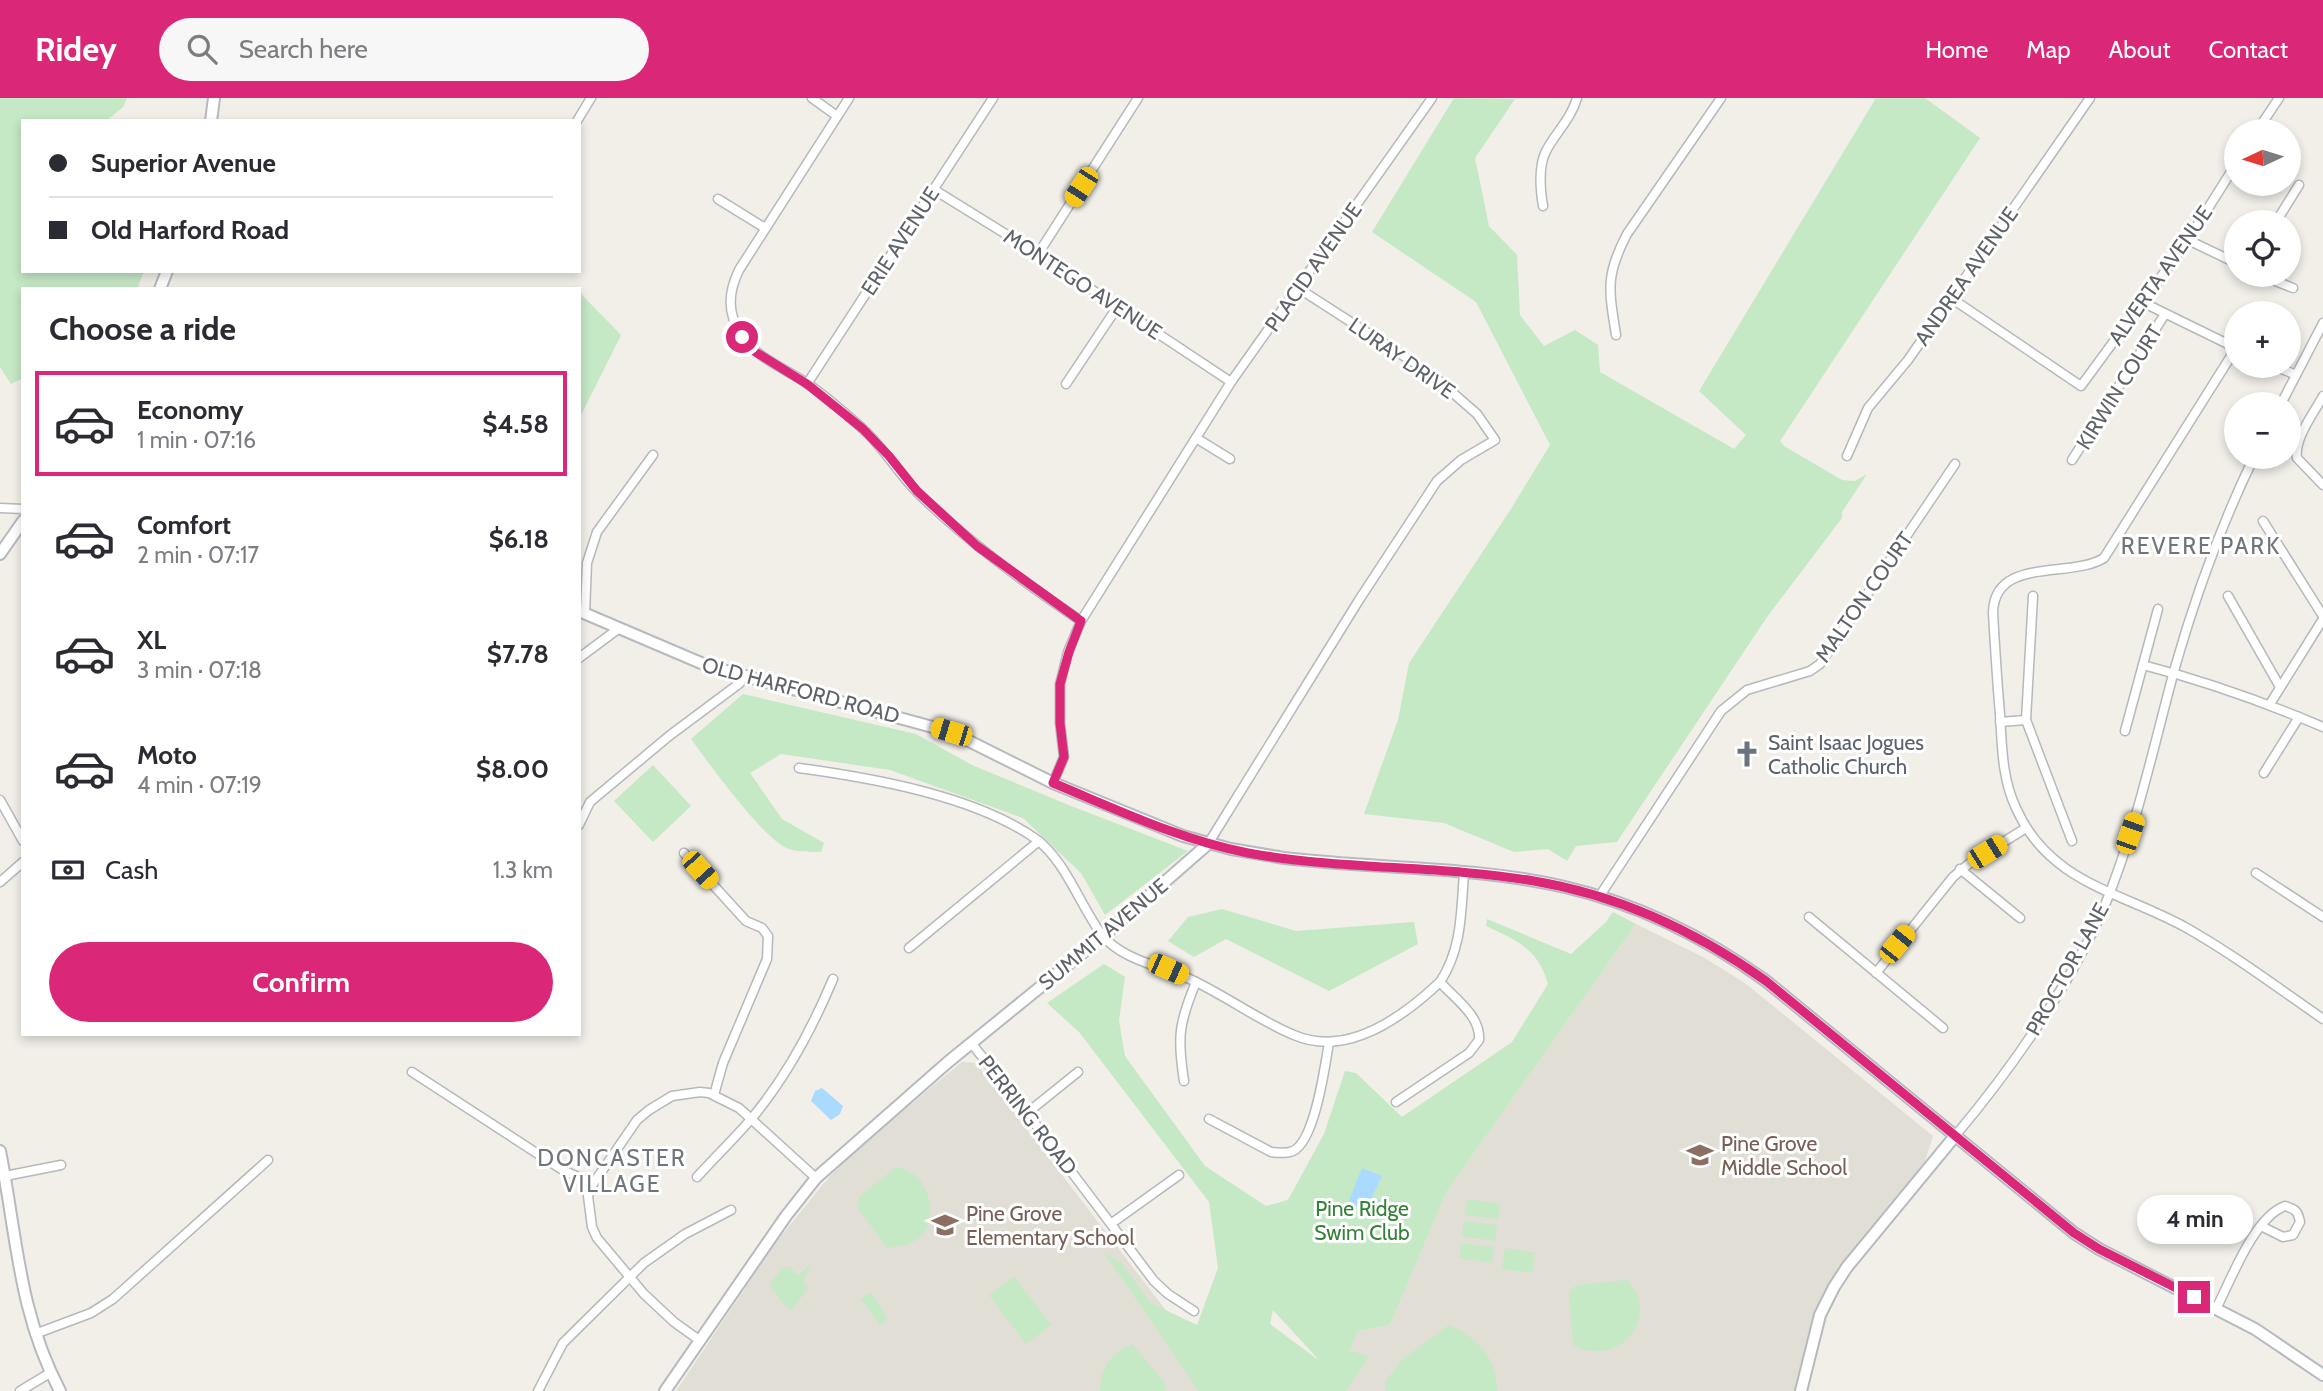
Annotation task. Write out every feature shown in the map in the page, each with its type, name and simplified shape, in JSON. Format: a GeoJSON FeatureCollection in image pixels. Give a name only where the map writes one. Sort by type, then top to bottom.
{"type":"FeatureCollection","features":[{"type":"Feature","properties":{"kind":"street"},"geometry":{"type":"LineString","coordinates":[[211,119],[214,98]]}},
{"type":"Feature","properties":{"kind":"street"},"geometry":{"type":"LineString","coordinates":[[578,119],[591,98]]}},
{"type":"Feature","properties":{"kind":"street"},"geometry":{"type":"LineString","coordinates":[[812,98],[837,116]]}},
{"type":"Feature","properties":{"kind":"street"},"geometry":{"type":"LineString","coordinates":[[849,98],[738,270],[730,299],[735,323],[754,351],[807,384],[863,429],[917,491],[977,546],[1081,621]]}},
{"type":"Feature","properties":{"kind":"street","name":"ERIE AVENUE"},"geometry":{"type":"LineString","coordinates":[[807,384],[993,98]]}},
{"type":"Feature","properties":{"kind":"street"},"geometry":{"type":"LineString","coordinates":[[1038,254],[1138,98]]}},
{"type":"Feature","properties":{"kind":"street","name":"PLACID AVENUE"},"geometry":{"type":"LineString","coordinates":[[1053,783],[1064,757],[1060,723],[1060,684],[1081,621],[1231,382],[1432,98]]}},
{"type":"Feature","properties":{"kind":"street"},"geometry":{"type":"LineString","coordinates":[[1543,205],[1540,190],[1543,159],[1570,117],[1577,98]]}},
{"type":"Feature","properties":{"kind":"street"},"geometry":{"type":"LineString","coordinates":[[1616,335],[1608,290],[1615,256],[1627,234],[1721,98]]}},
{"type":"Feature","properties":{"kind":"street","name":"ANDREA AVENUE"},"geometry":{"type":"LineString","coordinates":[[1847,456],[1868,408],[1908,360],[2090,98]]}},
{"type":"Feature","properties":{"kind":"street"},"geometry":{"type":"LineString","coordinates":[[2265,119],[2279,98]]}},
{"type":"Feature","properties":{"kind":"street","name":"ALVERTA AVENUE"},"geometry":{"type":"LineString","coordinates":[[1951,298],[2081,386],[2188,240],[2224,183]]}},
{"type":"Feature","properties":{"kind":"street","name":"MONTEGO AVENUE"},"geometry":{"type":"LineString","coordinates":[[933,189],[1038,254],[1231,382]]}},
{"type":"Feature","properties":{"kind":"street"},"geometry":{"type":"LineString","coordinates":[[718,199],[765,228]]}},
{"type":"Feature","properties":{"kind":"street"},"geometry":{"type":"LineString","coordinates":[[2188,240],[2224,257]]}},
{"type":"Feature","properties":{"kind":"street","name":"LURAY DRIVE"},"geometry":{"type":"LineString","coordinates":[[1298,288],[1430,373],[1477,414],[1494,440]]}},
{"type":"Feature","properties":{"kind":"street"},"geometry":{"type":"LineString","coordinates":[[2142,302],[2224,342]]}},
{"type":"Feature","properties":{"kind":"street"},"geometry":{"type":"LineString","coordinates":[[1066,384],[1118,306]]}},
{"type":"Feature","properties":{"kind":"street","name":"KIRWIN COURT"},"geometry":{"type":"LineString","coordinates":[[2072,460],[2165,314]]}},
{"type":"Feature","properties":{"kind":"street"},"geometry":{"type":"LineString","coordinates":[[2301,366],[2323,323]]}},
{"type":"Feature","properties":{"kind":"street"},"geometry":{"type":"LineString","coordinates":[[2224,367],[2104,558],[2084,567],[2022,575],[2006,584],[1999,592],[1993,605],[1993,613],[2002,751],[2007,782],[2015,807],[2038,844],[2059,865],[2080,880],[2185,928],[2241,962],[2323,1019]]}},
{"type":"Feature","properties":{"kind":"street"},"geometry":{"type":"LineString","coordinates":[[2323,396],[2296,453],[2297,458],[2323,485]]}},
{"type":"Feature","properties":{"kind":"street"},"geometry":{"type":"LineString","coordinates":[[1196,438],[1230,459]]}},
{"type":"Feature","properties":{"kind":"street","name":"SUMMIT AVENUE"},"geometry":{"type":"LineString","coordinates":[[664,1391],[786,1216],[816,1178],[948,1062],[1103,936],[1209,844],[1359,600],[1437,481],[1461,460],[1494,440]]}},
{"type":"Feature","properties":{"kind":"street"},"geometry":{"type":"LineString","coordinates":[[582,612],[587,563],[597,532],[653,455]]}},
{"type":"Feature","properties":{"kind":"street","name":"MALTON COURT"},"geometry":{"type":"LineString","coordinates":[[1599,897],[1721,711],[1747,690],[1810,671],[1820,664],[1955,464]]}},
{"type":"Feature","properties":{"kind":"street","name":"PROCTOR LANE"},"geometry":{"type":"LineString","coordinates":[[1801,1391],[1820,1315],[1834,1287],[1847,1267],[2006,1074],[2066,979],[2091,933],[2109,893],[2137,813],[2202,580],[2248,469]]}},
{"type":"Feature","properties":{"kind":"street"},"geometry":{"type":"LineString","coordinates":[[0,508],[21,509]]}},
{"type":"Feature","properties":{"kind":"street"},"geometry":{"type":"LineString","coordinates":[[2263,521],[2323,618],[2270,704]]}},
{"type":"Feature","properties":{"kind":"street"},"geometry":{"type":"LineString","coordinates":[[0,554],[21,524]]}},
{"type":"Feature","properties":{"kind":"street"},"geometry":{"type":"LineString","coordinates":[[2033,596],[2026,720],[2072,841]]}},
{"type":"Feature","properties":{"kind":"street"},"geometry":{"type":"LineString","coordinates":[[2228,596],[2280,687]]}},
{"type":"Feature","properties":{"kind":"street"},"geometry":{"type":"LineString","coordinates":[[2125,731],[2158,609]]}},
{"type":"Feature","properties":{"kind":"street","name":"OLD HARFORD ROAD"},"geometry":{"type":"LineString","coordinates":[[582,612],[695,662],[951,732],[1053,783],[1209,844],[1284,858],[1533,881],[1599,897],[1666,923],[1743,965],[1814,1020],[2064,1226],[2088,1242],[2272,1340],[2323,1375]]}},
{"type":"Feature","properties":{"kind":"street"},"geometry":{"type":"LineString","coordinates":[[581,657],[618,629]]}},
{"type":"Feature","properties":{"kind":"street"},"geometry":{"type":"LineString","coordinates":[[2143,665],[2270,704],[2323,727]]}},
{"type":"Feature","properties":{"kind":"street"},"geometry":{"type":"LineString","coordinates":[[581,821],[590,802],[669,736],[740,683],[742,677]]}},
{"type":"Feature","properties":{"kind":"street"},"geometry":{"type":"LineString","coordinates":[[2264,773],[2299,717]]}},
{"type":"Feature","properties":{"kind":"street"},"geometry":{"type":"LineString","coordinates":[[2000,722],[2026,720]]}},
{"type":"Feature","properties":{"kind":"street"},"geometry":{"type":"LineString","coordinates":[[799,768],[837,773],[934,796],[994,816],[1039,841],[1079,894],[1103,936],[1133,957],[1196,982],[1295,1035],[1314,1041],[1329,1042],[1364,1034],[1415,1006],[1440,982],[1458,946],[1464,873]]}},
{"type":"Feature","properties":{"kind":"street"},"geometry":{"type":"LineString","coordinates":[[0,800],[21,837]]}},
{"type":"Feature","properties":{"kind":"street"},"geometry":{"type":"LineString","coordinates":[[1876,973],[1961,869],[2026,828]]}},
{"type":"Feature","properties":{"kind":"street"},"geometry":{"type":"LineString","coordinates":[[909,948],[1039,841]]}},
{"type":"Feature","properties":{"kind":"street"},"geometry":{"type":"LineString","coordinates":[[684,853],[746,921],[762,928],[768,936],[766,959],[723,1063],[714,1095]]}},
{"type":"Feature","properties":{"kind":"street"},"geometry":{"type":"LineString","coordinates":[[0,882],[21,864]]}},
{"type":"Feature","properties":{"kind":"street"},"geometry":{"type":"LineString","coordinates":[[1961,869],[2020,918]]}},
{"type":"Feature","properties":{"kind":"street"},"geometry":{"type":"LineString","coordinates":[[2256,873],[2323,917]]}},
{"type":"Feature","properties":{"kind":"street"},"geometry":{"type":"LineString","coordinates":[[1809,918],[1943,1028]]}},
{"type":"Feature","properties":{"kind":"street"},"geometry":{"type":"LineString","coordinates":[[697,1177],[752,1119],[794,1060],[819,1013],[833,979]]}},
{"type":"Feature","properties":{"kind":"street"},"geometry":{"type":"LineString","coordinates":[[1184,1081],[1179,1049],[1182,1014],[1196,982]]}},
{"type":"Feature","properties":{"kind":"street"},"geometry":{"type":"LineString","coordinates":[[1396,1102],[1469,1053],[1479,1040],[1480,1033],[1474,1018],[1440,982]]}},
{"type":"Feature","properties":{"kind":"street"},"geometry":{"type":"LineString","coordinates":[[1209,1119],[1271,1152],[1294,1151],[1303,1143],[1315,1111],[1329,1042]]}},
{"type":"Feature","properties":{"kind":"street","name":"PERRING ROAD"},"geometry":{"type":"LineString","coordinates":[[972,1044],[1027,1112],[1154,1281],[1194,1311]]}},
{"type":"Feature","properties":{"kind":"street"},"geometry":{"type":"LineString","coordinates":[[412,1072],[561,1169],[593,1184]]}},
{"type":"Feature","properties":{"kind":"street"},"geometry":{"type":"LineString","coordinates":[[1027,1112],[1078,1072]]}},
{"type":"Feature","properties":{"kind":"street"},"geometry":{"type":"LineString","coordinates":[[699,1340],[658,1308],[597,1238],[592,1227],[588,1196],[593,1184],[637,1120],[666,1098],[700,1092],[714,1095],[727,1100],[752,1119],[816,1178]]}},
{"type":"Feature","properties":{"kind":"street"},"geometry":{"type":"LineString","coordinates":[[0,1151],[20,1279],[35,1334],[60,1391]]}},
{"type":"Feature","properties":{"kind":"street"},"geometry":{"type":"LineString","coordinates":[[35,1334],[91,1313],[113,1299],[268,1160]]}},
{"type":"Feature","properties":{"kind":"street"},"geometry":{"type":"LineString","coordinates":[[5,1176],[61,1165]]}},
{"type":"Feature","properties":{"kind":"street"},"geometry":{"type":"LineString","coordinates":[[1112,1223],[1179,1175]]}},
{"type":"Feature","properties":{"kind":"street"},"geometry":{"type":"LineString","coordinates":[[2216,1309],[2251,1240],[2261,1226],[2271,1214],[2285,1206],[2299,1213],[2300,1222],[2293,1235],[2283,1237],[2261,1226]]}},
{"type":"Feature","properties":{"kind":"street"},"geometry":{"type":"LineString","coordinates":[[538,1391],[563,1343],[644,1263],[668,1244],[731,1210]]}},
{"type":"Feature","properties":{"kind":"street"},"geometry":{"type":"LineString","coordinates":[[20,1391],[50,1373]]}},
{"type":"Feature","properties":{"kind":"shaded area","name":"Pine Grove Middle School"},"geometry":{"type":"Polygon","coordinates":[[[1636,924],[1703,957],[1745,983],[1933,1136],[1925,1161],[1828,1294],[1800,1391],[1330,1391],[1358,1331],[1390,1325],[1447,1191],[1636,924]]]}},
{"type":"Feature","properties":{"kind":"shaded area","name":"Pine Grove Elementary School"},"geometry":{"type":"Polygon","coordinates":[[[962,1062],[976,1063],[1224,1386],[1222,1391],[676,1391],[776,1242],[830,1176],[866,1141],[962,1062]]]}},
{"type":"Feature","properties":{"kind":"green space"},"geometry":{"type":"Polygon","coordinates":[[[0,98],[127,98],[123,107],[108,119],[21,119],[21,273],[143,273],[138,287],[21,287],[21,379],[11,384],[0,367],[0,98]]]}},
{"type":"Feature","properties":{"kind":"green space"},"geometry":{"type":"Polygon","coordinates":[[[1454,98],[1515,99],[1475,158],[1489,226],[1517,255],[1520,315],[1544,346],[1575,330],[1598,345],[1600,372],[1734,449],[1746,435],[1699,391],[1876,98],[1925,98],[1980,138],[1780,441],[1784,446],[1842,480],[1855,481],[1867,474],[1842,512],[1842,518],[1767,617],[1617,842],[1576,846],[1567,861],[1548,849],[1514,852],[1444,823],[1364,814],[1398,720],[1409,663],[1550,445],[1476,302],[1372,232],[1454,98]]]}},
{"type":"Feature","properties":{"kind":"green space"},"geometry":{"type":"Polygon","coordinates":[[[581,294],[621,335],[581,415],[581,294]]]}},
{"type":"Feature","properties":{"kind":"green space"},"geometry":{"type":"Polygon","coordinates":[[[743,694],[916,734],[972,765],[1188,851],[1105,915],[1081,873],[1023,818],[890,770],[781,754],[750,773],[782,819],[824,843],[821,852],[789,849],[766,832],[752,817],[691,739],[743,694]]]}},
{"type":"Feature","properties":{"kind":"green space"},"geometry":{"type":"Polygon","coordinates":[[[653,765],[691,806],[653,842],[614,801],[653,765]]]}},
{"type":"Feature","properties":{"kind":"green space"},"geometry":{"type":"Polygon","coordinates":[[[1222,909],[1296,931],[1414,922],[1418,944],[1329,991],[1226,939],[1194,957],[1168,941],[1188,917],[1222,909]]]}},
{"type":"Feature","properties":{"kind":"green space","name":"Pine Ridge Swim Club"},"geometry":{"type":"Polygon","coordinates":[[[1613,912],[1636,924],[1447,1191],[1390,1325],[1358,1331],[1348,1354],[1352,1351],[1369,1357],[1346,1391],[1199,1391],[1103,1251],[1122,1264],[1151,1303],[1197,1325],[1218,1268],[1209,1202],[1079,1032],[1047,1003],[1104,964],[1125,977],[1119,1021],[1125,1056],[1205,1166],[1266,1206],[1288,1200],[1324,1134],[1345,1071],[1356,1073],[1402,1117],[1512,1042],[1548,984],[1539,962],[1532,954],[1517,942],[1486,926],[1487,919],[1571,954],[1605,923],[1613,912]],[[1273,1310],[1270,1324],[1317,1358],[1273,1310]]]}},
{"type":"Feature","properties":{"kind":"green space"},"geometry":{"type":"Polygon","coordinates":[[[896,1167],[916,1176],[921,1182],[929,1198],[930,1216],[925,1232],[919,1238],[908,1244],[887,1248],[858,1208],[859,1197],[896,1167]]]}},
{"type":"Feature","properties":{"kind":"green space"},"geometry":{"type":"Polygon","coordinates":[[[1467,1199],[1500,1204],[1498,1219],[1465,1215],[1467,1199]]]}},
{"type":"Feature","properties":{"kind":"green space"},"geometry":{"type":"Polygon","coordinates":[[[1464,1221],[1497,1225],[1495,1241],[1462,1236],[1464,1221]]]}},
{"type":"Feature","properties":{"kind":"green space"},"geometry":{"type":"Polygon","coordinates":[[[1461,1243],[1494,1247],[1492,1263],[1459,1258],[1461,1243]]]}},
{"type":"Feature","properties":{"kind":"green space"},"geometry":{"type":"Polygon","coordinates":[[[1505,1248],[1535,1253],[1532,1273],[1502,1269],[1505,1248]]]}},
{"type":"Feature","properties":{"kind":"green space"},"geometry":{"type":"Polygon","coordinates":[[[812,1263],[803,1281],[808,1288],[792,1310],[789,1309],[770,1284],[783,1267],[790,1267],[798,1275],[812,1263]]]}},
{"type":"Feature","properties":{"kind":"green space"},"geometry":{"type":"Polygon","coordinates":[[[1014,1276],[1051,1325],[1026,1344],[989,1295],[1014,1276]]]}},
{"type":"Feature","properties":{"kind":"green space"},"geometry":{"type":"Polygon","coordinates":[[[1627,1280],[1637,1295],[1640,1310],[1637,1324],[1630,1336],[1619,1345],[1605,1350],[1590,1351],[1573,1345],[1569,1291],[1577,1285],[1627,1280]]]}},
{"type":"Feature","properties":{"kind":"green space"},"geometry":{"type":"Polygon","coordinates":[[[870,1292],[886,1316],[887,1321],[880,1325],[861,1299],[870,1292]]]}},
{"type":"Feature","properties":{"kind":"green space"},"geometry":{"type":"Polygon","coordinates":[[[1449,1325],[1484,1350],[1494,1369],[1497,1391],[1385,1391],[1385,1382],[1403,1359],[1449,1325]]]}},
{"type":"Feature","properties":{"kind":"green space"},"geometry":{"type":"Polygon","coordinates":[[[1132,1344],[1165,1383],[1165,1391],[1100,1391],[1102,1375],[1108,1362],[1132,1344]]]}},
{"type":"Feature","properties":{"kind":"water"},"geometry":{"type":"Polygon","coordinates":[[[822,1088],[843,1106],[840,1114],[831,1120],[811,1101],[815,1091],[822,1088]]]}},
{"type":"Feature","properties":{"kind":"water"},"geometry":{"type":"Polygon","coordinates":[[[1362,1168],[1382,1176],[1372,1197],[1386,1203],[1380,1216],[1348,1203],[1362,1168]]]}},
{"type":"Feature","properties":{"kind":"place","name":"Saint Isaac Jogues Catholic Church"},"geometry":{"type":"Point","coordinates":[1747,754]}},
{"type":"Feature","properties":{"kind":"place","name":"Pine Grove Middle School"},"geometry":{"type":"Point","coordinates":[1700,1155]}},
{"type":"Feature","properties":{"kind":"place","name":"Pine Grove Elementary School"},"geometry":{"type":"Point","coordinates":[945,1225]}},
{"type":"Feature","properties":{"kind":"district","name":"REVERE PARK"},"geometry":{"type":"Point","coordinates":[2201,546]}},
{"type":"Feature","properties":{"kind":"district","name":"DONCASTER VILLAGE"},"geometry":{"type":"Point","coordinates":[612,1171]}},
{"type":"Feature","properties":{"kind":"route"},"geometry":{"type":"LineString","coordinates":[[742,337],[754,351],[807,384],[863,429],[917,491],[977,546],[1081,621],[1060,684],[1060,723],[1064,757],[1053,783],[1209,844],[1265,856],[1308,861],[1533,881],[1599,897],[1666,923],[1712,946],[1766,981],[2074,1233],[2099,1249],[2194,1297]]}}]}
